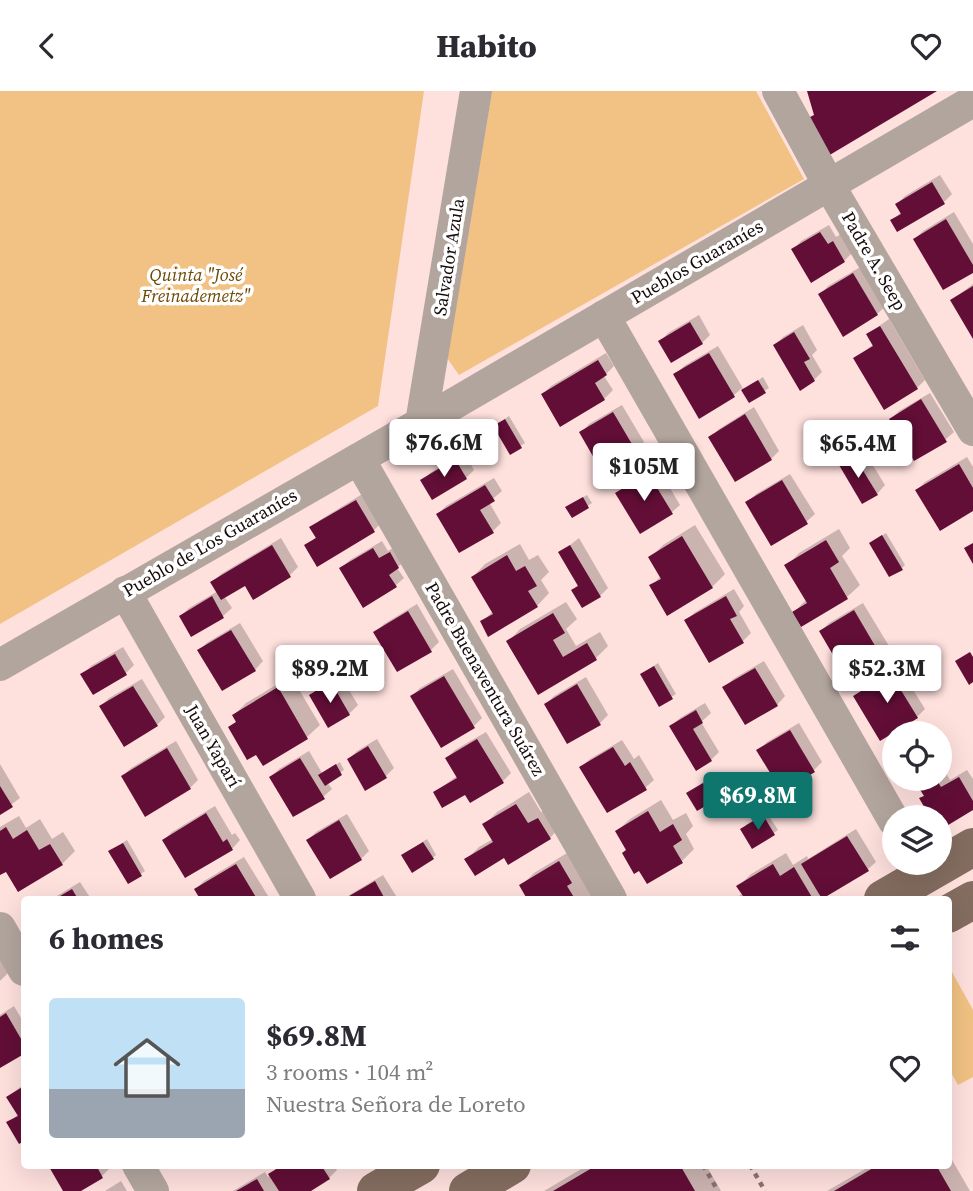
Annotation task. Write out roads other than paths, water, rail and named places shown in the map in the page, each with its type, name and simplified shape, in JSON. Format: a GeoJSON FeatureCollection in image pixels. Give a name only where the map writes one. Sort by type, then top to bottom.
{"type":"FeatureCollection","features":[{"type":"Feature","properties":{"kind":"main road"},"geometry":{"type":"LineString","coordinates":[[952,856],[973,847]]}},
{"type":"Feature","properties":{"kind":"main road"},"geometry":{"type":"LineString","coordinates":[[887,896],[914,875]]}},
{"type":"Feature","properties":{"kind":"main road"},"geometry":{"type":"LineString","coordinates":[[952,912],[973,900]]}},
{"type":"Feature","properties":{"kind":"main road"},"geometry":{"type":"LineString","coordinates":[[376,1191],[414,1169]]}},
{"type":"Feature","properties":{"kind":"main road"},"geometry":{"type":"LineString","coordinates":[[468,1191],[505,1169]]}},
{"type":"Feature","properties":{"kind":"street","name":"Salvador Azula"},"geometry":{"type":"LineString","coordinates":[[421,423],[476,91]]}},
{"type":"Feature","properties":{"kind":"street","name":"Padre A. Seep"},"geometry":{"type":"LineString","coordinates":[[778,91],[829,185],[973,430]]}},
{"type":"Feature","properties":{"kind":"street","name":"Pueblos Guaraníes"},"geometry":{"type":"LineString","coordinates":[[421,423],[973,101]]}},
{"type":"Feature","properties":{"kind":"street"},"geometry":{"type":"LineString","coordinates":[[604,316],[885,805]]}},
{"type":"Feature","properties":{"kind":"street","name":"Pueblo de Los Guaraníes"},"geometry":{"type":"LineString","coordinates":[[0,665],[421,423]]}},
{"type":"Feature","properties":{"kind":"street","name":"Padre Buenaventura Suárez"},"geometry":{"type":"LineString","coordinates":[[359,459],[609,896]]}},
{"type":"Feature","properties":{"kind":"street","name":"Juan Yaparí"},"geometry":{"type":"LineString","coordinates":[[125,592],[298,896]]}},
{"type":"Feature","properties":{"kind":"street"},"geometry":{"type":"LineString","coordinates":[[0,928],[21,965]]}},
{"type":"Feature","properties":{"kind":"street"},"geometry":{"type":"LineString","coordinates":[[140,1169],[153,1191]]}},
{"type":"Feature","properties":{"kind":"park label","name":"Quinta \"José Freinademetz\""},"geometry":{"type":"Point","coordinates":[196,286]}}]}
